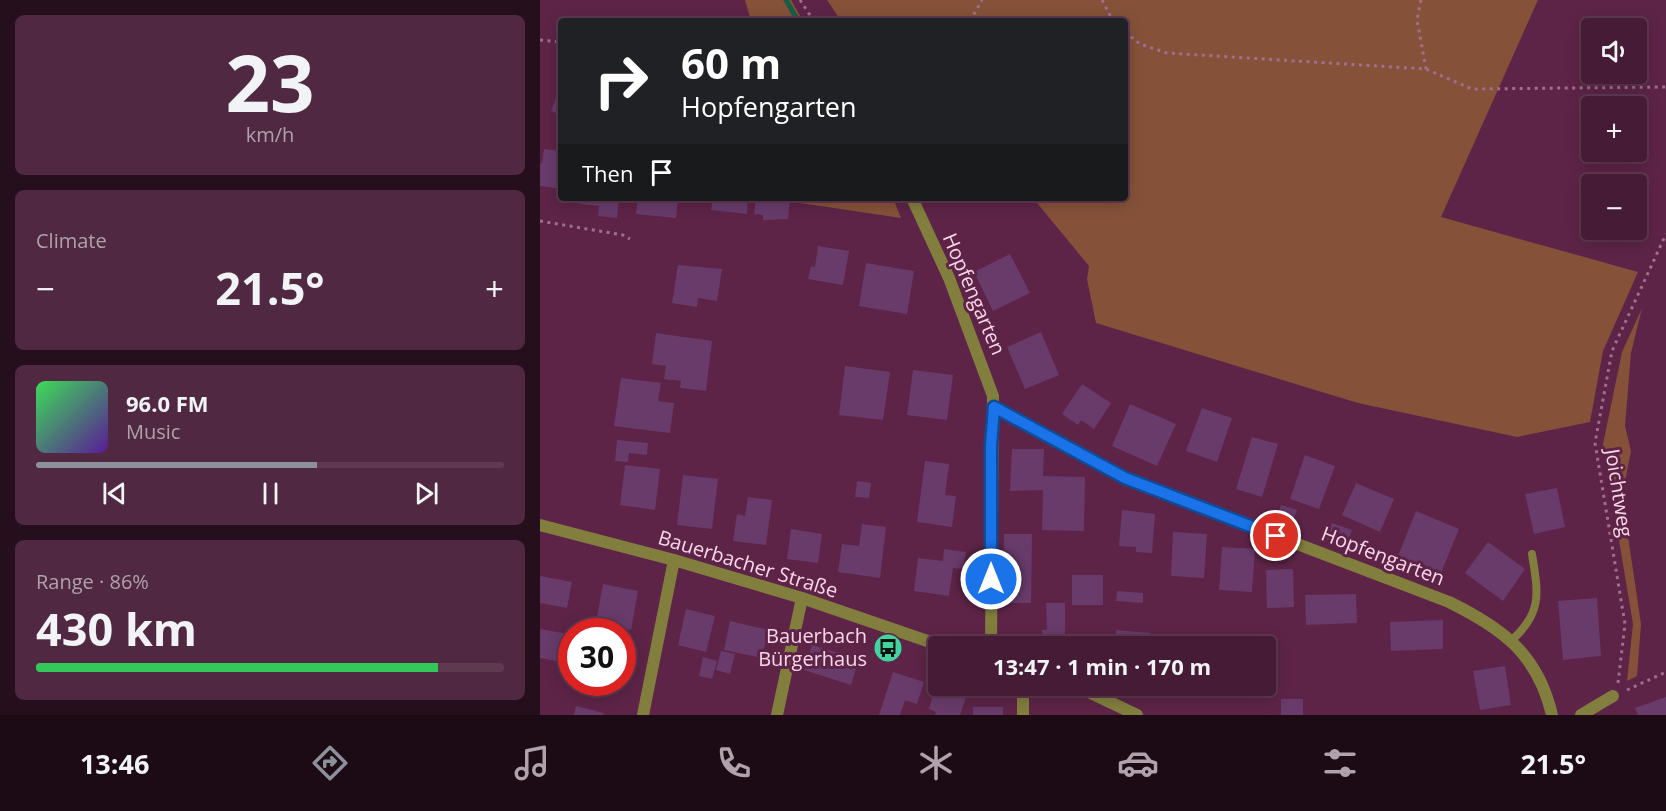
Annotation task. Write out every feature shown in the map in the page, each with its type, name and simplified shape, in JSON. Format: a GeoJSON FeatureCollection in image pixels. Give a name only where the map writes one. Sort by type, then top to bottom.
{"type":"FeatureCollection","features":[{"type":"Feature","properties":{"kind":"street","name":"Hopfengarten"},"geometry":{"type":"LineString","coordinates":[[913,201],[949,278],[984,367],[994,407],[991,456],[991,636]]}},
{"type":"Feature","properties":{"kind":"street","name":"Hopfengarten"},"geometry":{"type":"LineString","coordinates":[[994,407],[1125,478],[1449,602],[1473,614],[1512,640],[1534,667],[1542,682],[1552,715]]}},
{"type":"Feature","properties":{"kind":"street","name":"Bauerbacher Straße"},"geometry":{"type":"LineString","coordinates":[[540,525],[674,560],[802,598],[928,641]]}},
{"type":"Feature","properties":{"kind":"street"},"geometry":{"type":"LineString","coordinates":[[643,715],[674,560]]}},
{"type":"Feature","properties":{"kind":"street"},"geometry":{"type":"LineString","coordinates":[[777,715],[802,598]]}},
{"type":"Feature","properties":{"kind":"street"},"geometry":{"type":"LineString","coordinates":[[1023,696],[1023,715]]}},
{"type":"Feature","properties":{"kind":"street"},"geometry":{"type":"LineString","coordinates":[[1097,696],[1137,715]]}},
{"type":"Feature","properties":{"kind":"street"},"geometry":{"type":"LineString","coordinates":[[1581,715],[1613,696]]}},
{"type":"Feature","properties":{"kind":"lane"},"geometry":{"type":"LineString","coordinates":[[1512,640],[1524,629],[1533,615],[1538,596],[1532,554]]}},
{"type":"Feature","properties":{"kind":"path"},"geometry":{"type":"LineString","coordinates":[[800,0],[812,18]]}},
{"type":"Feature","properties":{"kind":"path"},"geometry":{"type":"LineString","coordinates":[[972,18],[982,0]]}},
{"type":"Feature","properties":{"kind":"path"},"geometry":{"type":"LineString","coordinates":[[1102,0],[1111,18]]}},
{"type":"Feature","properties":{"kind":"path"},"geometry":{"type":"LineString","coordinates":[[1421,0],[1417,20],[1426,69]]}},
{"type":"Feature","properties":{"kind":"path"},"geometry":{"type":"LineString","coordinates":[[1128,34],[1140,44],[1167,53],[1426,69],[1472,89],[1666,87]]}},
{"type":"Feature","properties":{"kind":"path"},"geometry":{"type":"LineString","coordinates":[[540,40],[558,42]]}},
{"type":"Feature","properties":{"kind":"path"},"geometry":{"type":"LineString","coordinates":[[540,221],[622,235],[630,239]]}},
{"type":"Feature","properties":{"kind":"path","name":"Joichtweg"},"geometry":{"type":"LineString","coordinates":[[1613,696],[1621,673],[1625,624],[1595,443],[1612,351],[1666,234]]}},
{"type":"Feature","properties":{"kind":"path"},"geometry":{"type":"LineString","coordinates":[[1613,696],[1666,672]]}},
{"type":"Feature","properties":{"kind":"shaded area"},"geometry":{"type":"Polygon","coordinates":[[[745,0],[791,0],[801,18],[750,18],[745,0]]]}},
{"type":"Feature","properties":{"kind":"shaded area"},"geometry":{"type":"Polygon","coordinates":[[[827,0],[1538,0],[1441,217],[1638,272],[1603,351],[1590,422],[1517,437],[1358,403],[1096,323],[1087,279],[1089,266],[1035,201],[1128,201],[1128,18],[839,18],[827,0]]]}},
{"type":"Feature","properties":{"kind":"shaded area"},"geometry":{"type":"Polygon","coordinates":[[[800,201],[894,201],[901,218],[800,203],[800,201]]]}},
{"type":"Feature","properties":{"kind":"shaded area"},"geometry":{"type":"Polygon","coordinates":[[[1642,308],[1631,353],[1625,426],[1631,451],[1622,496],[1641,624],[1637,676],[1627,681],[1633,624],[1603,444],[1622,352],[1642,308]]]}},
{"type":"Feature","properties":{"kind":"building"},"geometry":{"type":"Polygon","coordinates":[[[558,93],[558,114],[551,111],[558,93]]]}},
{"type":"Feature","properties":{"kind":"building"},"geometry":{"type":"Polygon","coordinates":[[[544,149],[558,151],[558,189],[540,186],[540,163],[542,164],[544,149]]]}},
{"type":"Feature","properties":{"kind":"building"},"geometry":{"type":"Polygon","coordinates":[[[580,201],[619,201],[617,218],[598,216],[599,206],[579,204],[580,201]]]}},
{"type":"Feature","properties":{"kind":"building"},"geometry":{"type":"Polygon","coordinates":[[[638,201],[678,201],[676,218],[636,214],[638,201]]]}},
{"type":"Feature","properties":{"kind":"building"},"geometry":{"type":"Polygon","coordinates":[[[712,201],[748,201],[747,214],[711,210],[712,201]]]}},
{"type":"Feature","properties":{"kind":"building"},"geometry":{"type":"Polygon","coordinates":[[[756,201],[790,201],[788,219],[763,220],[763,215],[754,214],[756,201]]]}},
{"type":"Feature","properties":{"kind":"building"},"geometry":{"type":"Polygon","coordinates":[[[818,246],[849,251],[843,285],[808,279],[811,266],[815,267],[818,246]]]}},
{"type":"Feature","properties":{"kind":"building"},"geometry":{"type":"Polygon","coordinates":[[[1010,254],[1030,293],[993,311],[974,272],[1010,254]]]}},
{"type":"Feature","properties":{"kind":"building"},"geometry":{"type":"Polygon","coordinates":[[[866,263],[914,271],[907,314],[859,306],[866,263]]]}},
{"type":"Feature","properties":{"kind":"building"},"geometry":{"type":"Polygon","coordinates":[[[678,265],[722,269],[717,301],[698,298],[697,307],[672,303],[678,265]]]}},
{"type":"Feature","properties":{"kind":"building"},"geometry":{"type":"Polygon","coordinates":[[[1041,332],[1059,375],[1025,389],[1007,347],[1041,332]]]}},
{"type":"Feature","properties":{"kind":"building"},"geometry":{"type":"Polygon","coordinates":[[[656,333],[712,341],[706,391],[680,388],[681,381],[664,379],[666,366],[652,364],[656,333]]]}},
{"type":"Feature","properties":{"kind":"building"},"geometry":{"type":"Polygon","coordinates":[[[845,366],[890,372],[883,420],[839,415],[845,366]]]}},
{"type":"Feature","properties":{"kind":"building"},"geometry":{"type":"Polygon","coordinates":[[[913,370],[953,375],[947,420],[907,415],[913,370]]]}},
{"type":"Feature","properties":{"kind":"building"},"geometry":{"type":"Polygon","coordinates":[[[621,378],[661,383],[658,401],[674,403],[670,433],[614,426],[621,378]]]}},
{"type":"Feature","properties":{"kind":"building"},"geometry":{"type":"Polygon","coordinates":[[[1082,384],[1111,403],[1094,429],[1081,420],[1078,425],[1062,414],[1082,384]]]}},
{"type":"Feature","properties":{"kind":"building"},"geometry":{"type":"Polygon","coordinates":[[[1130,404],[1176,424],[1157,466],[1112,446],[1130,404]]]}},
{"type":"Feature","properties":{"kind":"building"},"geometry":{"type":"Polygon","coordinates":[[[1202,408],[1232,418],[1217,462],[1186,451],[1202,408]]]}},
{"type":"Feature","properties":{"kind":"building"},"geometry":{"type":"Polygon","coordinates":[[[1252,437],[1278,444],[1262,497],[1236,489],[1252,437]]]}},
{"type":"Feature","properties":{"kind":"building"},"geometry":{"type":"Polygon","coordinates":[[[617,440],[648,443],[647,455],[629,453],[628,462],[615,461],[617,440]]]}},
{"type":"Feature","properties":{"kind":"building"},"geometry":{"type":"Polygon","coordinates":[[[1012,449],[1044,449],[1043,476],[1085,477],[1084,531],[1042,530],[1043,490],[1010,491],[1012,449]]]}},
{"type":"Feature","properties":{"kind":"building"},"geometry":{"type":"Polygon","coordinates":[[[1305,455],[1335,466],[1319,509],[1290,499],[1305,455]]]}},
{"type":"Feature","properties":{"kind":"building"},"geometry":{"type":"Polygon","coordinates":[[[925,461],[949,464],[945,495],[956,496],[952,527],[917,522],[925,461]]]}},
{"type":"Feature","properties":{"kind":"building"},"geometry":{"type":"Polygon","coordinates":[[[625,465],[660,469],[655,510],[620,505],[625,465]]]}},
{"type":"Feature","properties":{"kind":"building"},"geometry":{"type":"Polygon","coordinates":[[[683,475],[718,479],[712,529],[677,525],[683,475]]]}},
{"type":"Feature","properties":{"kind":"building"},"geometry":{"type":"Polygon","coordinates":[[[857,481],[871,483],[869,498],[855,497],[857,481]]]}},
{"type":"Feature","properties":{"kind":"building"},"geometry":{"type":"Polygon","coordinates":[[[1356,483],[1394,499],[1380,532],[1342,515],[1356,483]]]}},
{"type":"Feature","properties":{"kind":"building"},"geometry":{"type":"Polygon","coordinates":[[[1557,488],[1565,527],[1534,534],[1525,494],[1557,488]]]}},
{"type":"Feature","properties":{"kind":"building"},"geometry":{"type":"Polygon","coordinates":[[[748,497],[772,500],[766,545],[733,541],[737,514],[745,516],[748,497]]]}},
{"type":"Feature","properties":{"kind":"building"},"geometry":{"type":"Polygon","coordinates":[[[1281,505],[1297,510],[1292,523],[1277,517],[1281,505]]]}},
{"type":"Feature","properties":{"kind":"building"},"geometry":{"type":"Polygon","coordinates":[[[1122,510],[1155,514],[1152,553],[1136,552],[1136,547],[1119,546],[1122,510]]]}},
{"type":"Feature","properties":{"kind":"building"},"geometry":{"type":"Polygon","coordinates":[[[1416,511],[1459,529],[1441,573],[1398,556],[1416,511]]]}},
{"type":"Feature","properties":{"kind":"building"},"geometry":{"type":"Polygon","coordinates":[[[1332,523],[1352,530],[1346,547],[1326,539],[1332,523]]]}},
{"type":"Feature","properties":{"kind":"building"},"geometry":{"type":"Polygon","coordinates":[[[862,524],[886,527],[880,578],[838,572],[842,544],[859,546],[862,524]]]}},
{"type":"Feature","properties":{"kind":"building"},"geometry":{"type":"Polygon","coordinates":[[[791,529],[822,534],[818,563],[787,559],[791,529]]]}},
{"type":"Feature","properties":{"kind":"building"},"geometry":{"type":"Polygon","coordinates":[[[1173,532],[1207,534],[1204,578],[1171,576],[1173,532]]]}},
{"type":"Feature","properties":{"kind":"building"},"geometry":{"type":"Polygon","coordinates":[[[1004,534],[1032,534],[1031,603],[1003,603],[1004,534]]]}},
{"type":"Feature","properties":{"kind":"building"},"geometry":{"type":"Polygon","coordinates":[[[1488,542],[1525,569],[1503,601],[1465,573],[1488,542]]]}},
{"type":"Feature","properties":{"kind":"building"},"geometry":{"type":"Polygon","coordinates":[[[1222,547],[1255,549],[1252,592],[1219,590],[1222,547]]]}},
{"type":"Feature","properties":{"kind":"building"},"geometry":{"type":"Polygon","coordinates":[[[944,549],[966,552],[963,569],[953,568],[949,596],[914,591],[918,558],[943,561],[944,549]]]}},
{"type":"Feature","properties":{"kind":"building"},"geometry":{"type":"Polygon","coordinates":[[[1293,569],[1294,607],[1267,608],[1266,570],[1293,569]]]}},
{"type":"Feature","properties":{"kind":"building"},"geometry":{"type":"Polygon","coordinates":[[[1072,575],[1103,575],[1103,605],[1072,605],[1072,575]]]}},
{"type":"Feature","properties":{"kind":"building"},"geometry":{"type":"Polygon","coordinates":[[[540,576],[572,582],[567,608],[540,603],[540,576]]]}},
{"type":"Feature","properties":{"kind":"building"},"geometry":{"type":"Polygon","coordinates":[[[603,584],[638,591],[633,618],[597,618],[603,584]]]}},
{"type":"Feature","properties":{"kind":"building"},"geometry":{"type":"Polygon","coordinates":[[[1117,591],[1143,593],[1143,603],[1116,601],[1117,591]]]}},
{"type":"Feature","properties":{"kind":"building"},"geometry":{"type":"Polygon","coordinates":[[[1356,594],[1357,623],[1306,625],[1305,595],[1356,594]]]}},
{"type":"Feature","properties":{"kind":"building"},"geometry":{"type":"Polygon","coordinates":[[[1597,598],[1601,656],[1563,660],[1558,601],[1597,598]]]}},
{"type":"Feature","properties":{"kind":"building"},"geometry":{"type":"Polygon","coordinates":[[[1046,603],[1065,603],[1065,636],[1042,636],[1042,630],[1047,630],[1046,603]]]}},
{"type":"Feature","properties":{"kind":"building"},"geometry":{"type":"Polygon","coordinates":[[[686,609],[715,616],[706,652],[678,645],[686,609]]]}},
{"type":"Feature","properties":{"kind":"building"},"geometry":{"type":"Polygon","coordinates":[[[1443,620],[1443,649],[1391,651],[1390,622],[1443,620]]]}},
{"type":"Feature","properties":{"kind":"building"},"geometry":{"type":"Polygon","coordinates":[[[730,621],[768,630],[762,658],[724,650],[730,621]]]}},
{"type":"Feature","properties":{"kind":"building"},"geometry":{"type":"Polygon","coordinates":[[[540,629],[558,632],[558,661],[540,658],[540,629]]]}},
{"type":"Feature","properties":{"kind":"building"},"geometry":{"type":"Polygon","coordinates":[[[1116,630],[1151,633],[1151,636],[1115,636],[1116,630]]]}},
{"type":"Feature","properties":{"kind":"building"},"geometry":{"type":"Polygon","coordinates":[[[812,645],[859,659],[851,685],[804,670],[812,645]]]}},
{"type":"Feature","properties":{"kind":"building"},"geometry":{"type":"Polygon","coordinates":[[[721,651],[735,654],[730,674],[716,670],[721,651]]]}},
{"type":"Feature","properties":{"kind":"building"},"geometry":{"type":"Polygon","coordinates":[[[703,657],[717,661],[712,679],[699,676],[703,657]]]}},
{"type":"Feature","properties":{"kind":"building"},"geometry":{"type":"Polygon","coordinates":[[[1505,666],[1511,705],[1480,710],[1473,671],[1505,666]]]}},
{"type":"Feature","properties":{"kind":"building"},"geometry":{"type":"Polygon","coordinates":[[[893,672],[924,682],[917,704],[905,700],[900,715],[879,715],[893,672]]]}},
{"type":"Feature","properties":{"kind":"building"},"geometry":{"type":"Polygon","coordinates":[[[933,696],[966,696],[960,715],[935,715],[936,712],[929,709],[933,696]]]}},
{"type":"Feature","properties":{"kind":"building"},"geometry":{"type":"Polygon","coordinates":[[[1666,697],[1666,715],[1638,715],[1635,708],[1666,697]]]}},
{"type":"Feature","properties":{"kind":"building"},"geometry":{"type":"Polygon","coordinates":[[[1281,699],[1303,699],[1303,715],[1281,715],[1281,699]]]}},
{"type":"Feature","properties":{"kind":"building"},"geometry":{"type":"Polygon","coordinates":[[[576,706],[604,713],[603,715],[574,715],[576,706]]]}},
{"type":"Feature","properties":{"kind":"building"},"geometry":{"type":"Polygon","coordinates":[[[973,707],[1003,707],[1003,715],[973,715],[973,707]]]}},
{"type":"Feature","properties":{"kind":"waterway"},"geometry":{"type":"LineString","coordinates":[[786,0],[796,18]]}},
{"type":"Feature","properties":{"kind":"place","name":"Bauerbach Bürgerhaus"},"geometry":{"type":"Point","coordinates":[888,648]}},
{"type":"Feature","properties":{"kind":"route"},"geometry":{"type":"LineString","coordinates":[[991,579],[991,445],[994,407],[1089,461],[1125,478],[1276,536]]}}]}
